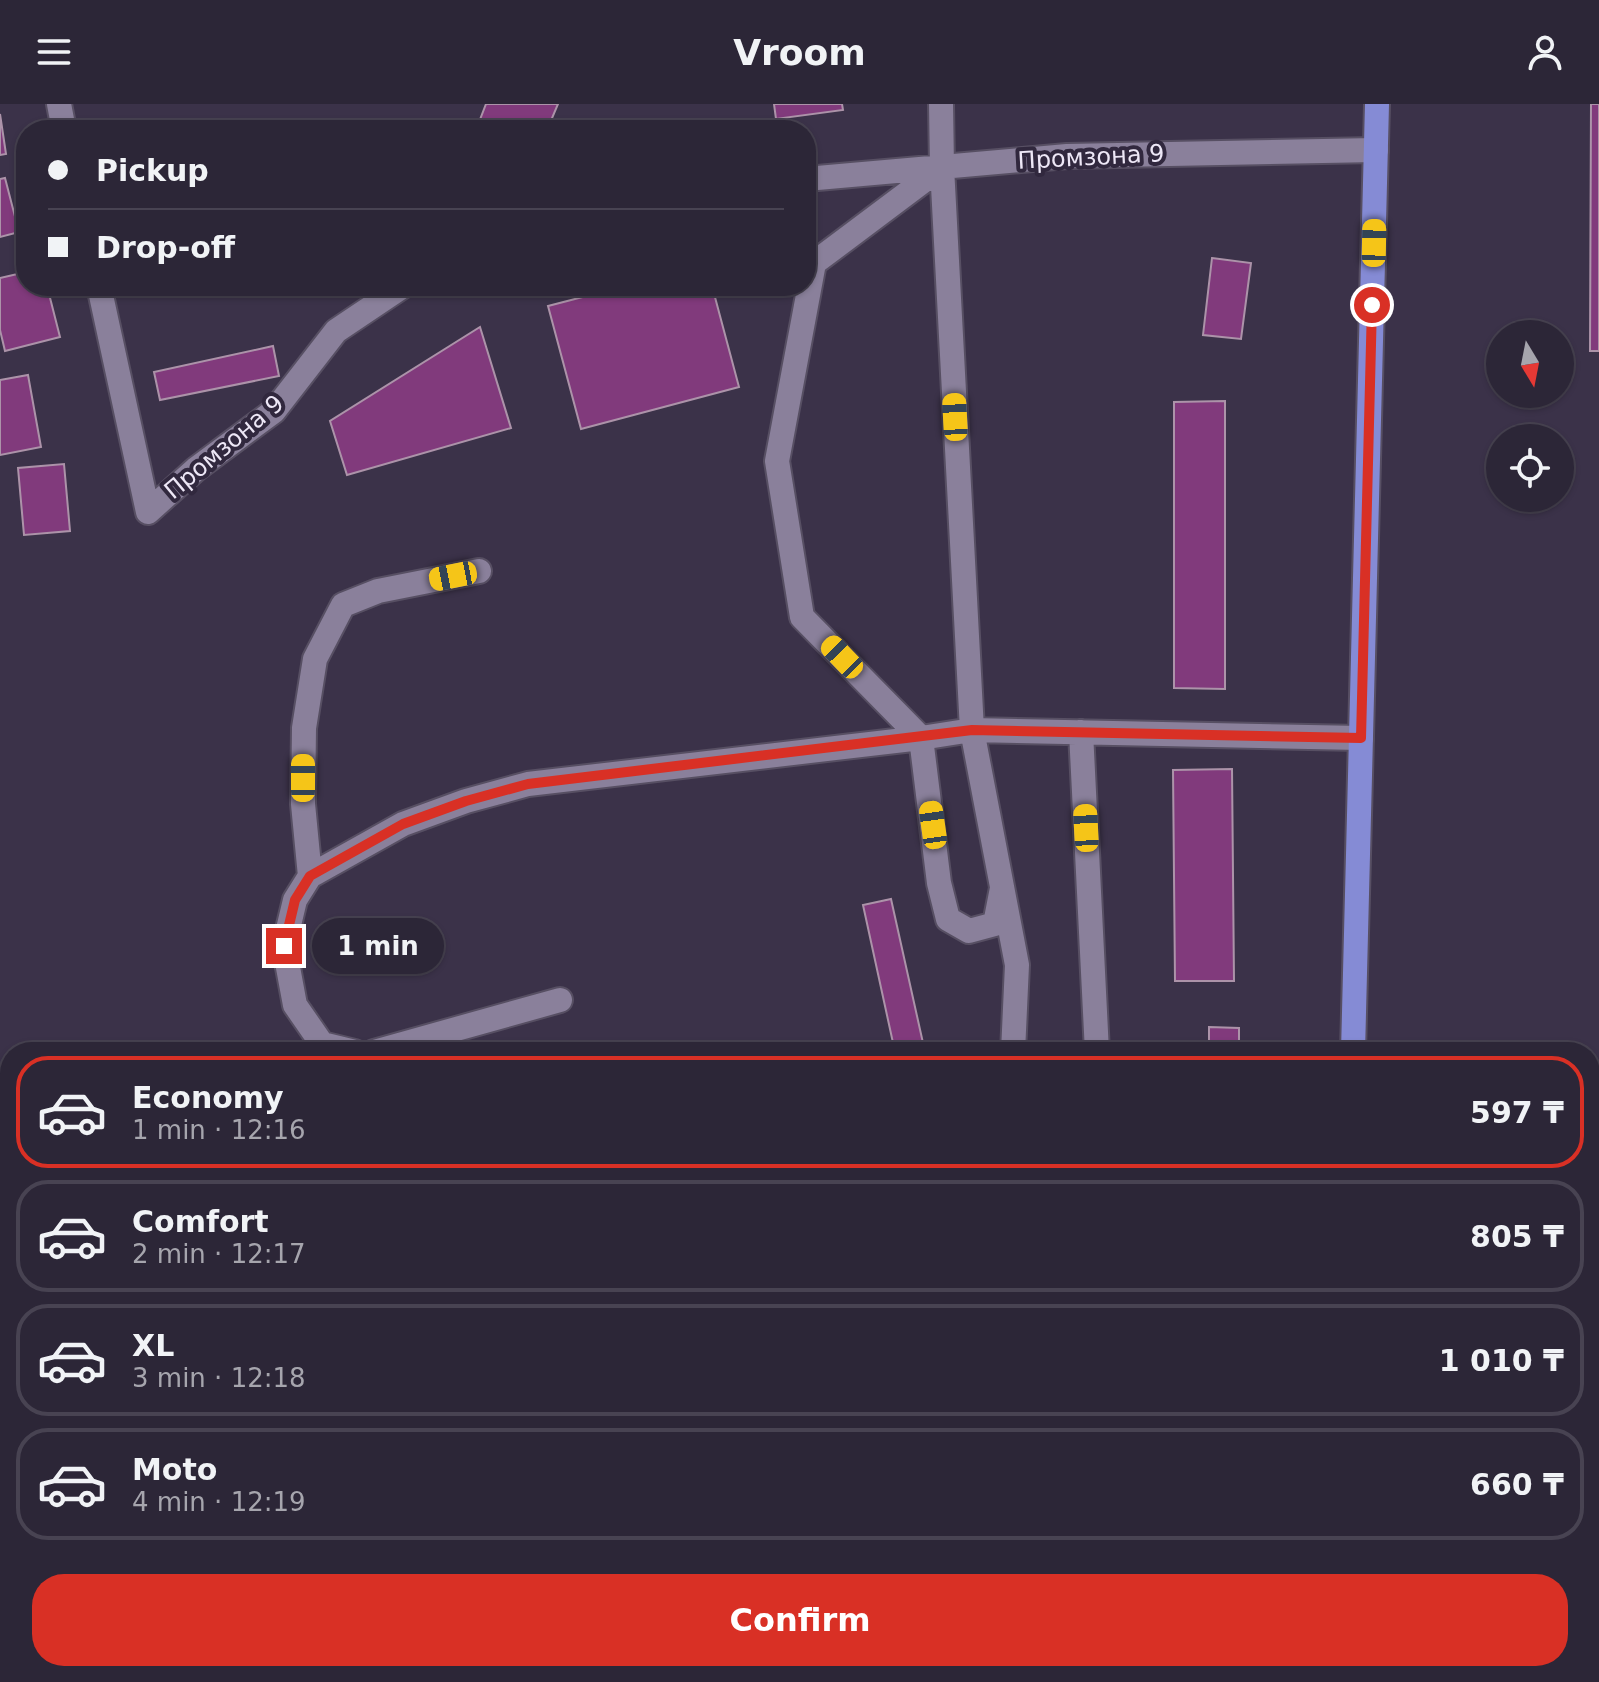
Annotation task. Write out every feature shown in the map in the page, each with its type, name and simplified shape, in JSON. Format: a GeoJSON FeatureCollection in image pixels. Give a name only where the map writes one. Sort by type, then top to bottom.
{"type":"FeatureCollection","features":[{"type":"Feature","properties":{"kind":"main road"},"geometry":{"type":"LineString","coordinates":[[1353,1042],[1377,104]]}},
{"type":"Feature","properties":{"kind":"street"},"geometry":{"type":"LineString","coordinates":[[941,104],[972,730],[1017,965],[1013,1042]]}},
{"type":"Feature","properties":{"kind":"street","name":"Промзона 9"},"geometry":{"type":"LineString","coordinates":[[816,178],[1067,156],[1376,150]]}},
{"type":"Feature","properties":{"kind":"street"},"geometry":{"type":"LineString","coordinates":[[816,262],[942,167]]}},
{"type":"Feature","properties":{"kind":"street","name":"Промзона 9"},"geometry":{"type":"LineString","coordinates":[[101,296],[148,512],[196,469],[274,411],[336,331],[388,296]]}},
{"type":"Feature","properties":{"kind":"street"},"geometry":{"type":"LineString","coordinates":[[808,296],[777,461],[802,617],[921,738],[939,883],[948,919],[969,931],[995,924],[1002,888]]}},
{"type":"Feature","properties":{"kind":"street"},"geometry":{"type":"LineString","coordinates":[[310,876],[303,804],[304,728],[315,659],[343,605],[378,591],[479,571]]}},
{"type":"Feature","properties":{"kind":"street"},"geometry":{"type":"LineString","coordinates":[[321,1042],[295,1005],[284,946],[295,900],[310,876],[403,824],[466,801],[528,784],[972,730],[1361,738]]}},
{"type":"Feature","properties":{"kind":"street"},"geometry":{"type":"LineString","coordinates":[[1081,732],[1096,1042]]}},
{"type":"Feature","properties":{"kind":"street"},"geometry":{"type":"LineString","coordinates":[[410,1042],[560,1000]]}},
{"type":"Feature","properties":{"kind":"building"},"geometry":{"type":"Polygon","coordinates":[[[486,104],[558,104],[551,120],[480,120],[486,104]]]}},
{"type":"Feature","properties":{"kind":"building"},"geometry":{"type":"Polygon","coordinates":[[[774,104],[842,104],[843,110],[776,119],[774,104]]]}},
{"type":"Feature","properties":{"kind":"building"},"geometry":{"type":"Polygon","coordinates":[[[1591,104],[1599,104],[1599,351],[1590,351],[1591,104]]]}},
{"type":"Feature","properties":{"kind":"building"},"geometry":{"type":"Polygon","coordinates":[[[0,114],[6,154],[0,155],[0,114]]]}},
{"type":"Feature","properties":{"kind":"building"},"geometry":{"type":"Polygon","coordinates":[[[5,178],[16,220],[16,233],[0,237],[0,179],[5,178]]]}},
{"type":"Feature","properties":{"kind":"building"},"geometry":{"type":"Polygon","coordinates":[[[1212,258],[1251,263],[1241,339],[1203,335],[1212,258]]]}},
{"type":"Feature","properties":{"kind":"building"},"geometry":{"type":"Polygon","coordinates":[[[16,274],[16,296],[50,296],[60,337],[5,351],[0,330],[0,278],[16,274]]]}},
{"type":"Feature","properties":{"kind":"building"},"geometry":{"type":"Polygon","coordinates":[[[586,296],[715,296],[739,387],[581,429],[548,306],[586,296]]]}},
{"type":"Feature","properties":{"kind":"building"},"geometry":{"type":"Polygon","coordinates":[[[480,327],[511,428],[347,475],[330,421],[480,327]]]}},
{"type":"Feature","properties":{"kind":"building"},"geometry":{"type":"Polygon","coordinates":[[[273,346],[279,376],[160,400],[154,372],[273,346]]]}},
{"type":"Feature","properties":{"kind":"building"},"geometry":{"type":"Polygon","coordinates":[[[28,375],[41,447],[0,455],[0,380],[28,375]]]}},
{"type":"Feature","properties":{"kind":"building"},"geometry":{"type":"Polygon","coordinates":[[[1225,401],[1225,689],[1174,688],[1174,402],[1225,401]]]}},
{"type":"Feature","properties":{"kind":"building"},"geometry":{"type":"Polygon","coordinates":[[[64,464],[70,531],[24,535],[18,468],[64,464]]]}},
{"type":"Feature","properties":{"kind":"building"},"geometry":{"type":"Polygon","coordinates":[[[1232,769],[1234,981],[1175,981],[1173,770],[1232,769]]]}},
{"type":"Feature","properties":{"kind":"building"},"geometry":{"type":"Polygon","coordinates":[[[891,899],[923,1042],[893,1042],[863,905],[891,899]]]}},
{"type":"Feature","properties":{"kind":"building"},"geometry":{"type":"Polygon","coordinates":[[[1209,1027],[1239,1028],[1239,1042],[1209,1042],[1209,1027]]]}},
{"type":"Feature","properties":{"kind":"route"},"geometry":{"type":"LineString","coordinates":[[284,946],[295,900],[310,876],[403,824],[466,801],[528,784],[972,730],[1361,738],[1372,305]]}}]}
